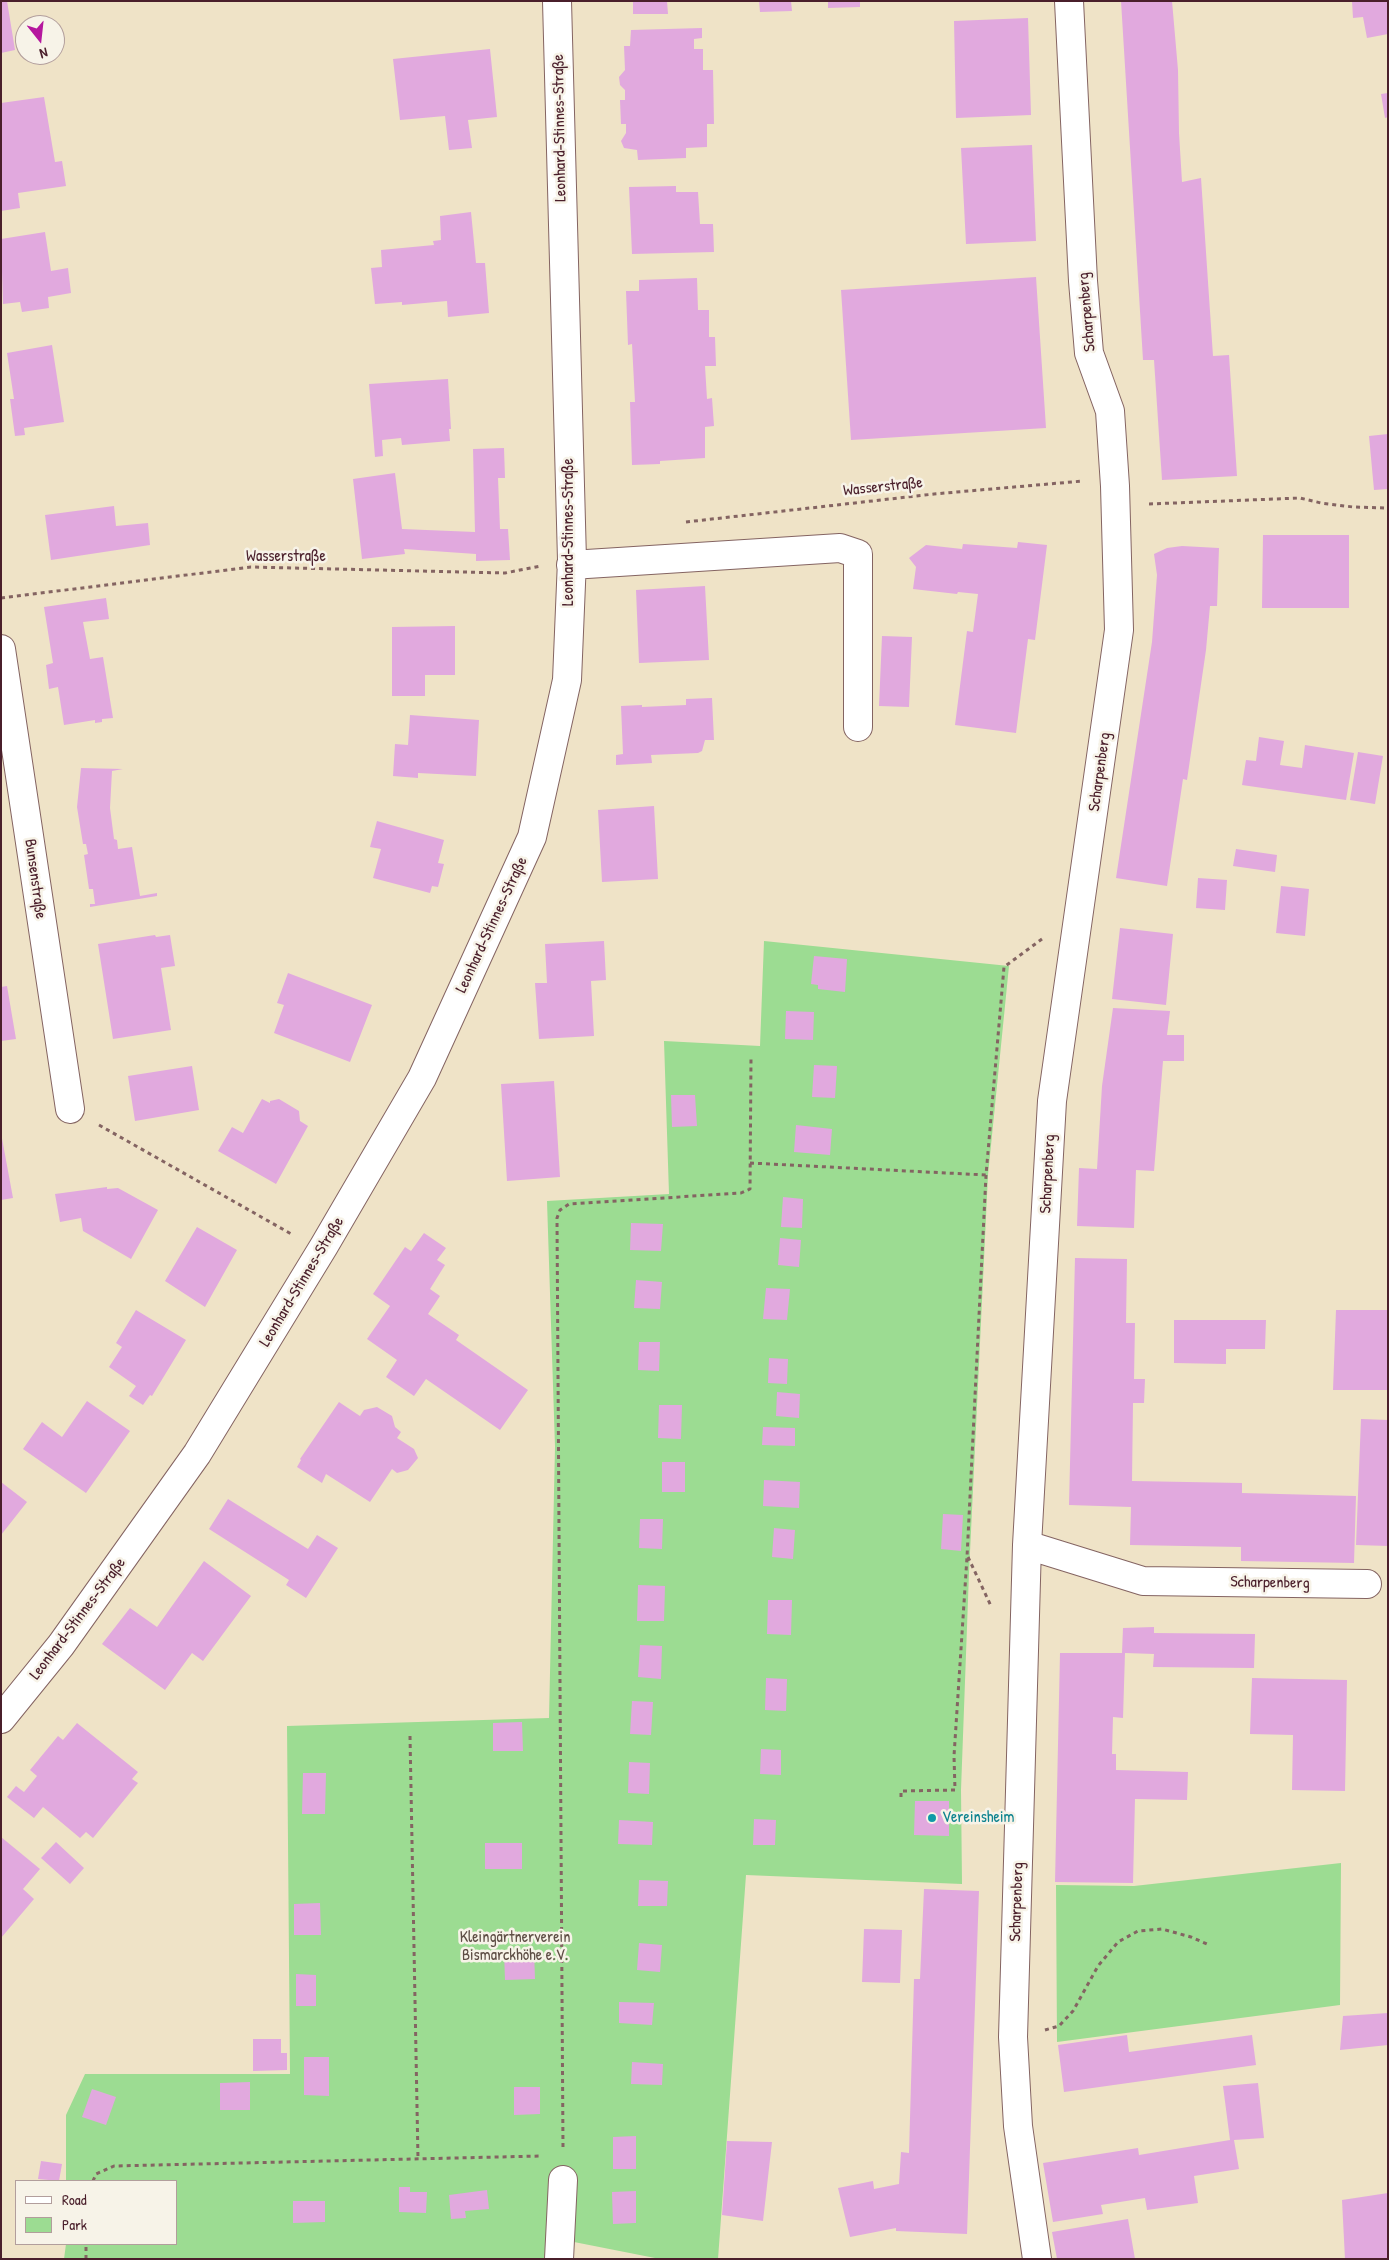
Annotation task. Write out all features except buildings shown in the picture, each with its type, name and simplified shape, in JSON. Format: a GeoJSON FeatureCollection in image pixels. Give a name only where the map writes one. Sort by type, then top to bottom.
{"type":"FeatureCollection","features":[{"type":"Feature","properties":{"kind":"street","name":"Leonhard-Stinnes-Straße"},"geometry":{"type":"LineString","coordinates":[[1,1719],[61,1645],[197,1454],[324,1246],[422,1078],[532,837],[567,680],[572,563],[557,1]]}},
{"type":"Feature","properties":{"kind":"street","name":"Scharpenberg"},"geometry":{"type":"LineString","coordinates":[[1037,2259],[1018,2126],[1013,2037],[1028,1545],[1052,1101],[1119,630],[1115,486],[1110,411],[1089,353],[1083,281],[1069,1]]}},
{"type":"Feature","properties":{"kind":"street"},"geometry":{"type":"LineString","coordinates":[[572,563],[840,548],[858,554],[858,727]]}},
{"type":"Feature","properties":{"kind":"street","name":"Bunsenstraße"},"geometry":{"type":"LineString","coordinates":[[1,649],[70,1109]]}},
{"type":"Feature","properties":{"kind":"street","name":"Scharpenberg"},"geometry":{"type":"LineString","coordinates":[[1028,1545],[1142,1581],[1367,1584]]}},
{"type":"Feature","properties":{"kind":"street"},"geometry":{"type":"LineString","coordinates":[[559,2259],[562,2180]]}},
{"type":"Feature","properties":{"kind":"path","name":"Wasserstraße"},"geometry":{"type":"LineString","coordinates":[[680,523],[934,494],[1081,480],[1115,486],[1146,504],[1300,498],[1353,507],[1388,508]]}},
{"type":"Feature","properties":{"kind":"path","name":"Wasserstraße"},"geometry":{"type":"LineString","coordinates":[[1,598],[251,567],[506,573],[572,563]]}},
{"type":"Feature","properties":{"kind":"path"},"geometry":{"type":"LineString","coordinates":[[901,1797],[901,1792],[955,1790],[954,1756],[968,1557],[986,1175],[1004,967]]}},
{"type":"Feature","properties":{"kind":"path"},"geometry":{"type":"LineString","coordinates":[[562,2180],[557,1218],[560,1210],[569,1204],[741,1193],[750,1190],[751,1058]]}},
{"type":"Feature","properties":{"kind":"path"},"geometry":{"type":"LineString","coordinates":[[70,1109],[294,1235]]}},
{"type":"Feature","properties":{"kind":"path"},"geometry":{"type":"LineString","coordinates":[[750,1163],[986,1175]]}},
{"type":"Feature","properties":{"kind":"path"},"geometry":{"type":"LineString","coordinates":[[410,1736],[418,2159]]}},
{"type":"Feature","properties":{"kind":"path"},"geometry":{"type":"LineString","coordinates":[[1013,2037],[1032,2035],[1059,2026],[1073,2011],[1098,1966],[1118,1942],[1138,1931],[1162,1930],[1191,1937],[1209,1945]]}},
{"type":"Feature","properties":{"kind":"path"},"geometry":{"type":"LineString","coordinates":[[93,2180],[96,2174],[114,2166],[539,2156]]}},
{"type":"Feature","properties":{"kind":"path"},"geometry":{"type":"LineString","coordinates":[[86,2245],[86,2259]]}},
{"type":"Feature","properties":{"kind":"green space","name":"Kleingärtnerverein Bismarckhöhe e.V."},"geometry":{"type":"Polygon","coordinates":[[[764,941],[1009,966],[988,1175],[969,1573],[961,1790],[962,1884],[746,1875],[718,2259],[655,2258],[574,2242],[568,2259],[64,2259],[66,2245],[178,2245],[178,2180],[66,2180],[66,2115],[85,2074],[290,2074],[287,1726],[549,1718],[555,1447],[547,1201],[669,1194],[664,1041],[760,1046],[764,941]]]}},
{"type":"Feature","properties":{"kind":"green space"},"geometry":{"type":"Polygon","coordinates":[[[1341,1863],[1340,2005],[1057,2042],[1056,1885],[1134,1886],[1341,1863]]]}},
{"type":"Feature","properties":{"kind":"place","name":"Vereinsheim"},"geometry":{"type":"Point","coordinates":[932,1818]}}]}
